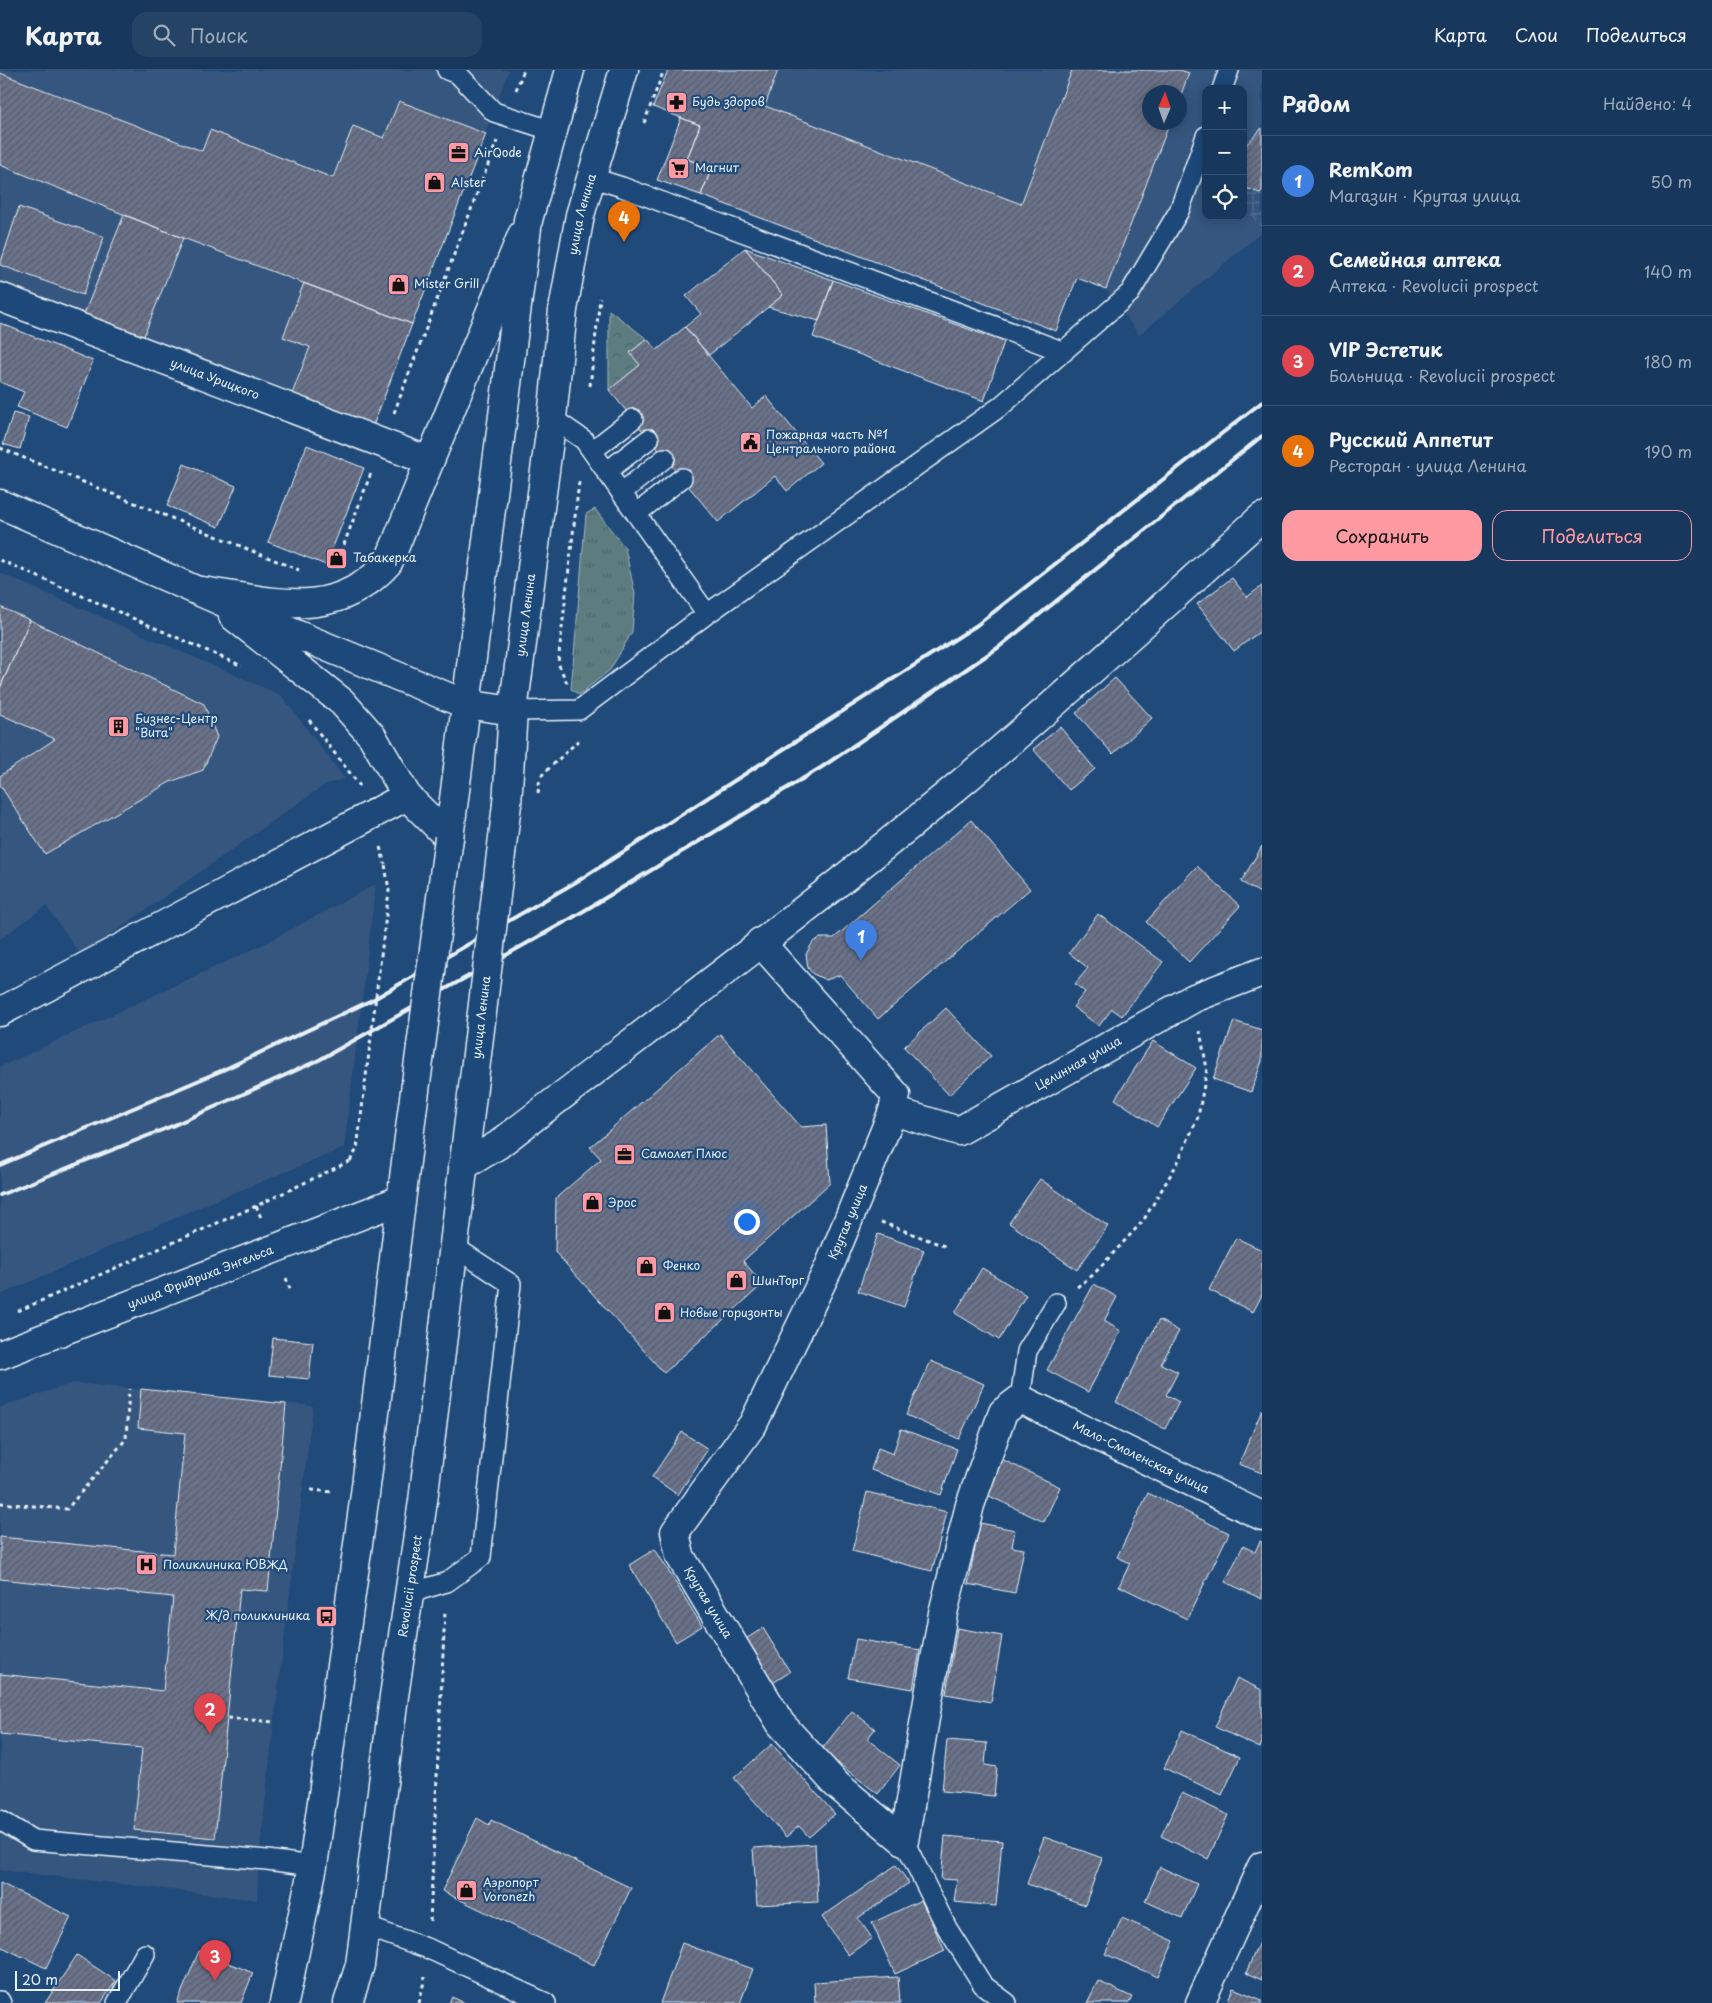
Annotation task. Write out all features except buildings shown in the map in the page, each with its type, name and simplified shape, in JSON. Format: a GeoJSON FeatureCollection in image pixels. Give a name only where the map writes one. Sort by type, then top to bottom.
{"type":"FeatureCollection","features":[{"type":"Feature","properties":{"kind":"main road"},"geometry":{"type":"LineString","coordinates":[[202,591],[306,605],[353,592],[373,579],[388,563],[528,220],[570,70]]}},
{"type":"Feature","properties":{"kind":"main road","name":"улица Ленина"},"geometry":{"type":"LineString","coordinates":[[463,1166],[506,804],[513,712],[552,418],[563,310],[580,215],[624,70]]}},
{"type":"Feature","properties":{"kind":"main road"},"geometry":{"type":"LineString","coordinates":[[284,2003],[313,1866],[365,1494],[400,1200],[449,838],[528,220]]}},
{"type":"Feature","properties":{"kind":"main road","name":"улица Урицкого"},"geometry":{"type":"LineString","coordinates":[[0,297],[429,461]]}},
{"type":"Feature","properties":{"kind":"main road"},"geometry":{"type":"LineString","coordinates":[[0,504],[202,591],[298,635],[465,704],[513,712]]}},
{"type":"Feature","properties":{"kind":"main road"},"geometry":{"type":"LineString","coordinates":[[463,1166],[498,1145],[760,942],[969,776],[1045,712],[1262,516]]}},
{"type":"Feature","properties":{"kind":"main road"},"geometry":{"type":"LineString","coordinates":[[202,591],[342,702],[372,736],[407,796],[449,838]]}},
{"type":"Feature","properties":{"kind":"main road"},"geometry":{"type":"LineString","coordinates":[[0,1012],[407,796]]}},
{"type":"Feature","properties":{"kind":"main road","name":"Крутая улица"},"geometry":{"type":"LineString","coordinates":[[760,942],[896,1095],[893,1111],[829,1267],[753,1424],[676,1532],[680,1556],[781,1724],[837,1785],[904,1842]]}},
{"type":"Feature","properties":{"kind":"main road","name":"Целинная улица"},"geometry":{"type":"LineString","coordinates":[[893,1111],[959,1131],[1194,998],[1262,972]]}},
{"type":"Feature","properties":{"kind":"main road","name":"Revolucii prospect"},"geometry":{"type":"LineString","coordinates":[[348,2003],[360,1964],[394,1696],[410,1593],[463,1166]]}},
{"type":"Feature","properties":{"kind":"main road","name":"улица Фридриха Энгельса"},"geometry":{"type":"LineString","coordinates":[[0,1355],[400,1200]]}},
{"type":"Feature","properties":{"kind":"main road"},"geometry":{"type":"LineString","coordinates":[[904,1842],[943,1612],[970,1505],[1004,1412],[1020,1399]]}},
{"type":"Feature","properties":{"kind":"main road","name":"Мало-Смоленская улица"},"geometry":{"type":"LineString","coordinates":[[1020,1399],[1262,1516]]}},
{"type":"Feature","properties":{"kind":"main road"},"geometry":{"type":"LineString","coordinates":[[1200,2003],[1262,1866]]}},
{"type":"Feature","properties":{"kind":"lane"},"geometry":{"type":"LineString","coordinates":[[1223,85],[1229,70]]}},
{"type":"Feature","properties":{"kind":"lane"},"geometry":{"type":"LineString","coordinates":[[455,71],[494,112],[553,131]]}},
{"type":"Feature","properties":{"kind":"lane"},"geometry":{"type":"LineString","coordinates":[[513,712],[579,710],[707,614],[1001,406],[1130,294],[1179,211],[1202,147]]}},
{"type":"Feature","properties":{"kind":"lane"},"geometry":{"type":"LineString","coordinates":[[590,177],[622,187],[1064,352]]}},
{"type":"Feature","properties":{"kind":"lane"},"geometry":{"type":"LineString","coordinates":[[552,418],[584,440],[707,614]]}},
{"type":"Feature","properties":{"kind":"lane"},"geometry":{"type":"LineString","coordinates":[[592,451],[633,419]]}},
{"type":"Feature","properties":{"kind":"lane"},"geometry":{"type":"LineString","coordinates":[[606,472],[649,438]]}},
{"type":"Feature","properties":{"kind":"lane"},"geometry":{"type":"LineString","coordinates":[[621,492],[665,458]]}},
{"type":"Feature","properties":{"kind":"lane"},"geometry":{"type":"LineString","coordinates":[[636,514],[682,478]]}},
{"type":"Feature","properties":{"kind":"lane"},"geometry":{"type":"LineString","coordinates":[[410,1593],[447,1582],[481,1557],[511,1284],[453,1246]]}},
{"type":"Feature","properties":{"kind":"lane"},"geometry":{"type":"LineString","coordinates":[[1020,1399],[1027,1351],[1056,1303]]}},
{"type":"Feature","properties":{"kind":"lane"},"geometry":{"type":"LineString","coordinates":[[0,1820],[32,1840],[267,1860],[313,1866]]}},
{"type":"Feature","properties":{"kind":"lane"},"geometry":{"type":"LineString","coordinates":[[904,1842],[947,1928],[983,1984],[1007,2003]]}},
{"type":"Feature","properties":{"kind":"lane"},"geometry":{"type":"LineString","coordinates":[[365,1926],[429,1949],[546,2003]]}},
{"type":"Feature","properties":{"kind":"lane"},"geometry":{"type":"LineString","coordinates":[[117,2003],[145,1954]]}},
{"type":"Feature","properties":{"kind":"path"},"geometry":{"type":"LineString","coordinates":[[0,560],[245,668]]}},
{"type":"Feature","properties":{"kind":"path"},"geometry":{"type":"LineString","coordinates":[[9,1315],[256,1206],[350,1161],[357,1149],[388,901],[385,864],[358,782],[304,714]]}},
{"type":"Feature","properties":{"kind":"path"},"geometry":{"type":"LineString","coordinates":[[1056,1303],[1093,1275],[1144,1221],[1177,1164],[1198,1117],[1206,1069],[1194,998]]}},
{"type":"Feature","properties":{"kind":"path"},"geometry":{"type":"LineString","coordinates":[[880,1222],[947,1247]]}},
{"type":"Feature","properties":{"kind":"path"},"geometry":{"type":"LineString","coordinates":[[0,1503],[67,1509],[126,1438],[129,1389]]}},
{"type":"Feature","properties":{"kind":"path"},"geometry":{"type":"LineString","coordinates":[[228,1718],[274,1722]]}},
{"type":"Feature","properties":{"kind":"shaded area"},"geometry":{"type":"Polygon","coordinates":[[[0,70],[509,70],[364,454],[0,311],[0,70]]]}},
{"type":"Feature","properties":{"kind":"shaded area"},"geometry":{"type":"Polygon","coordinates":[[[668,70],[1262,70],[1262,128],[1247,144],[1247,85],[1202,85],[1202,220],[1247,220],[1247,211],[1262,229],[1262,232],[1139,335],[1106,289],[1077,278],[1056,331],[657,180],[681,118],[653,107],[668,70]]]}},
{"type":"Feature","properties":{"kind":"shaded area"},"geometry":{"type":"Polygon","coordinates":[[[1262,128],[1262,229],[1247,211],[1247,144],[1262,128]]]}},
{"type":"Feature","properties":{"kind":"shaded area"},"geometry":{"type":"Polygon","coordinates":[[[0,573],[281,695],[345,779],[326,784],[81,955],[46,906],[0,939],[0,573]]]}},
{"type":"Feature","properties":{"kind":"shaded area"},"geometry":{"type":"Polygon","coordinates":[[[376,884],[344,1148],[214,1201],[0,1295],[0,1067],[262,945],[376,884]]]}},
{"type":"Feature","properties":{"kind":"shaded area","name":"Поликлиника ЮВЖД"},"geometry":{"type":"Polygon","coordinates":[[[73,1383],[313,1406],[274,1722],[259,1860],[257,1900],[0,1870],[0,1407],[73,1383]]]}},
{"type":"Feature","properties":{"kind":"green space"},"geometry":{"type":"Polygon","coordinates":[[[609,310],[647,339],[630,352],[640,365],[609,390],[609,310]]]}},
{"type":"Feature","properties":{"kind":"green space"},"geometry":{"type":"Polygon","coordinates":[[[595,509],[625,548],[635,594],[632,632],[610,670],[579,695],[571,689],[586,514],[595,509]]]}},
{"type":"Feature","properties":{"kind":"railway"},"geometry":{"type":"LineString","coordinates":[[0,1165],[223,1070],[374,999],[581,879],[977,625],[1262,402]]}},
{"type":"Feature","properties":{"kind":"railway"},"geometry":{"type":"LineString","coordinates":[[0,1195],[172,1126],[319,1060],[572,918],[822,767],[999,647],[1262,436]]}},
{"type":"Feature","properties":{"kind":"place","name":"Будь здоров"},"geometry":{"type":"Point","coordinates":[676,102]}},
{"type":"Feature","properties":{"kind":"place","name":"AirQode"},"geometry":{"type":"Point","coordinates":[458,153]}},
{"type":"Feature","properties":{"kind":"place","name":"Магнит"},"geometry":{"type":"Point","coordinates":[679,168]}},
{"type":"Feature","properties":{"kind":"place","name":"Alster"},"geometry":{"type":"Point","coordinates":[435,183]}},
{"type":"Feature","properties":{"kind":"place","name":"Русский Аппетит"},"geometry":{"type":"Point","coordinates":[624,242]}},
{"type":"Feature","properties":{"kind":"place","name":"Mister Grill"},"geometry":{"type":"Point","coordinates":[398,284]}},
{"type":"Feature","properties":{"kind":"place","name":"Пожарная часть №1 Центрального района"},"geometry":{"type":"Point","coordinates":[750,442]}},
{"type":"Feature","properties":{"kind":"place","name":"Табакерка"},"geometry":{"type":"Point","coordinates":[337,558]}},
{"type":"Feature","properties":{"kind":"place","name":"Бизнес-Центр \"Вита\""},"geometry":{"type":"Point","coordinates":[119,726]}},
{"type":"Feature","properties":{"kind":"place","name":"RemKom"},"geometry":{"type":"Point","coordinates":[861,961]}},
{"type":"Feature","properties":{"kind":"place","name":"Самолет Плюс"},"geometry":{"type":"Point","coordinates":[625,1154]}},
{"type":"Feature","properties":{"kind":"place","name":"Эрос"},"geometry":{"type":"Point","coordinates":[592,1203]}},
{"type":"Feature","properties":{"kind":"place","name":"Фенко"},"geometry":{"type":"Point","coordinates":[647,1266]}},
{"type":"Feature","properties":{"kind":"place","name":"ШинТорг"},"geometry":{"type":"Point","coordinates":[736,1281]}},
{"type":"Feature","properties":{"kind":"place","name":"Новые горизонты"},"geometry":{"type":"Point","coordinates":[664,1313]}},
{"type":"Feature","properties":{"kind":"place","name":"Поликлиника ЮВЖД"},"geometry":{"type":"Point","coordinates":[147,1565]}},
{"type":"Feature","properties":{"kind":"place","name":"Ж/д поликлиника"},"geometry":{"type":"Point","coordinates":[326,1616]}},
{"type":"Feature","properties":{"kind":"place","name":"Семейная аптека"},"geometry":{"type":"Point","coordinates":[210,1734]}},
{"type":"Feature","properties":{"kind":"place","name":"Аэропорт Voronezh"},"geometry":{"type":"Point","coordinates":[467,1890]}},
{"type":"Feature","properties":{"kind":"place","name":"VIP Эстетик"},"geometry":{"type":"Point","coordinates":[215,1981]}}]}
